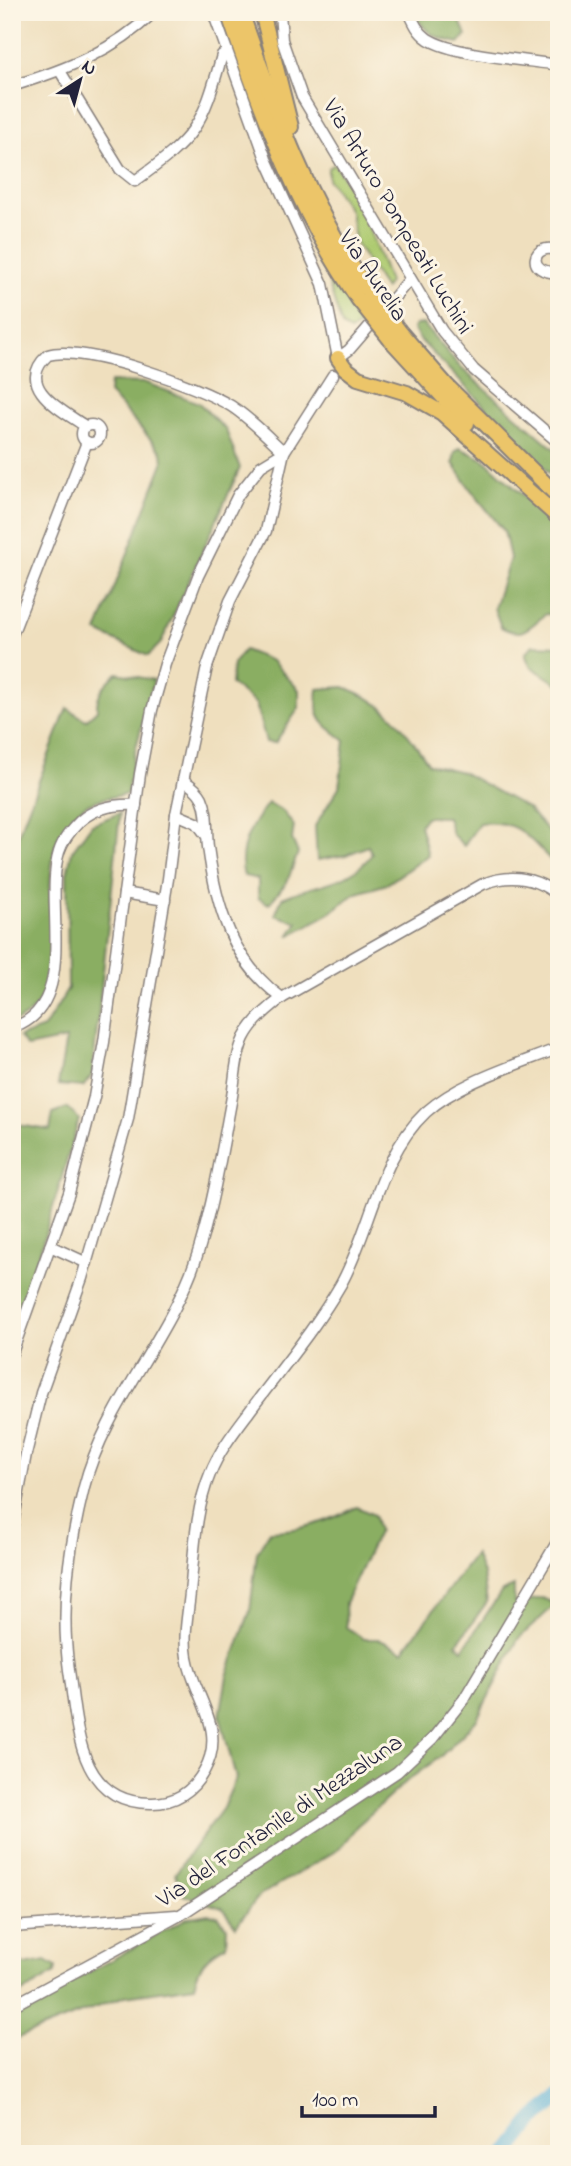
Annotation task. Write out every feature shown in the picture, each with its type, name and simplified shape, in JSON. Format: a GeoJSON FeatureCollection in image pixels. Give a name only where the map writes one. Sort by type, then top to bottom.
{"type":"FeatureCollection","features":[{"type":"Feature","properties":{"kind":"highway","name":"Via Aurelia"},"geometry":{"type":"LineString","coordinates":[[228,12],[275,144],[317,233],[435,391],[559,516]]}},
{"type":"Feature","properties":{"kind":"highway","name":"Via Aurelia"},"geometry":{"type":"LineString","coordinates":[[241,12],[280,124],[301,173],[364,295]]}},
{"type":"Feature","properties":{"kind":"highway"},"geometry":{"type":"LineString","coordinates":[[262,12],[286,111],[328,227]]}},
{"type":"Feature","properties":{"kind":"highway","name":"Via Aurelia"},"geometry":{"type":"LineString","coordinates":[[394,335],[559,497]]}},
{"type":"Feature","properties":{"kind":"highway"},"geometry":{"type":"LineString","coordinates":[[338,358],[345,368],[358,378],[407,393],[442,413],[559,516]]}},
{"type":"Feature","properties":{"kind":"street"},"geometry":{"type":"LineString","coordinates":[[12,86],[60,71],[114,45],[154,12]]}},
{"type":"Feature","properties":{"kind":"street"},"geometry":{"type":"LineString","coordinates":[[213,12],[266,159],[323,284],[338,358],[347,353],[410,279]]}},
{"type":"Feature","properties":{"kind":"street","name":"Via Arturo Pompeati Luchini"},"geometry":{"type":"LineString","coordinates":[[280,12],[282,40],[302,97],[442,331],[460,355],[483,378],[559,443]]}},
{"type":"Feature","properties":{"kind":"street"},"geometry":{"type":"LineString","coordinates":[[409,12],[423,35],[442,45],[559,65]]}},
{"type":"Feature","properties":{"kind":"street"},"geometry":{"type":"LineString","coordinates":[[60,71],[120,169],[135,181],[172,155],[199,124],[209,103],[222,55],[227,52]]}},
{"type":"Feature","properties":{"kind":"street"},"geometry":{"type":"LineString","coordinates":[[559,251],[543,249],[537,254],[536,260],[542,271],[559,272]]}},
{"type":"Feature","properties":{"kind":"street"},"geometry":{"type":"LineString","coordinates":[[85,426],[81,435],[87,442],[96,442],[100,432],[94,425],[85,426],[39,391],[35,380],[38,367],[48,355],[71,352],[90,356],[195,389],[234,408],[284,452]]}},
{"type":"Feature","properties":{"kind":"street"},"geometry":{"type":"LineString","coordinates":[[12,1529],[41,1393],[87,1263],[128,1119],[165,900],[176,814],[213,644],[239,581],[266,531],[284,452],[333,375]]}},
{"type":"Feature","properties":{"kind":"street"},"geometry":{"type":"LineString","coordinates":[[12,635],[87,442]]}},
{"type":"Feature","properties":{"kind":"street"},"geometry":{"type":"LineString","coordinates":[[12,1353],[69,1193],[98,1079],[135,806],[158,687],[194,585],[238,495],[261,466],[284,452]]}},
{"type":"Feature","properties":{"kind":"street"},"geometry":{"type":"LineString","coordinates":[[183,780],[202,797],[215,886],[230,936],[253,974],[282,998]]}},
{"type":"Feature","properties":{"kind":"street"},"geometry":{"type":"LineString","coordinates":[[12,1028],[38,1012],[51,984],[56,867],[63,842],[75,826],[96,810],[135,806]]}},
{"type":"Feature","properties":{"kind":"street"},"geometry":{"type":"LineString","coordinates":[[176,814],[197,823],[206,835]]}},
{"type":"Feature","properties":{"kind":"street"},"geometry":{"type":"LineString","coordinates":[[559,896],[542,884],[525,878],[507,877],[488,882],[282,998],[260,1017],[243,1041],[206,1224],[195,1262],[171,1317],[112,1418],[93,1457],[70,1555],[66,1584],[65,1634],[81,1749],[90,1770],[116,1794],[137,1802],[160,1803],[186,1793],[204,1772],[211,1753],[212,1726],[189,1666],[186,1640],[200,1512],[206,1483],[219,1454],[336,1293],[357,1251],[389,1162],[412,1127],[444,1098],[559,1048]]}},
{"type":"Feature","properties":{"kind":"street"},"geometry":{"type":"LineString","coordinates":[[124,893],[165,900]]}},
{"type":"Feature","properties":{"kind":"street"},"geometry":{"type":"LineString","coordinates":[[50,1246],[87,1263]]}},
{"type":"Feature","properties":{"kind":"street","name":"Via del Fontanile di Mezzaluna"},"geometry":{"type":"LineString","coordinates":[[12,2006],[180,1915],[397,1772],[449,1720],[471,1688],[559,1539]]}},
{"type":"Feature","properties":{"kind":"street"},"geometry":{"type":"LineString","coordinates":[[12,1927],[180,1915]]}},
{"type":"Feature","properties":{"kind":"green space"},"geometry":{"type":"Polygon","coordinates":[[[413,12],[453,12],[458,16],[466,35],[459,43],[437,37],[422,25],[413,12]]]}},
{"type":"Feature","properties":{"kind":"green space"},"geometry":{"type":"Polygon","coordinates":[[[335,164],[361,207],[389,282],[385,289],[356,244],[350,211],[328,179],[328,168],[335,164]]]}},
{"type":"Feature","properties":{"kind":"green space"},"geometry":{"type":"Polygon","coordinates":[[[331,280],[339,283],[362,323],[350,331],[342,326],[329,285],[331,280]]]}},
{"type":"Feature","properties":{"kind":"green space"},"geometry":{"type":"Polygon","coordinates":[[[423,324],[461,368],[559,453],[559,483],[420,340],[413,329],[415,325],[423,324]]]}},
{"type":"Feature","properties":{"kind":"green space"},"geometry":{"type":"Polygon","coordinates":[[[110,382],[146,383],[199,403],[226,430],[240,468],[161,643],[148,656],[97,632],[163,463],[162,452],[109,393],[110,382]]]}},
{"type":"Feature","properties":{"kind":"green space"},"geometry":{"type":"Polygon","coordinates":[[[460,448],[485,460],[559,529],[559,615],[546,614],[520,632],[501,627],[494,608],[510,558],[504,531],[453,463],[455,452],[460,448]]]}},
{"type":"Feature","properties":{"kind":"green space"},"geometry":{"type":"Polygon","coordinates":[[[533,645],[559,646],[559,685],[530,666],[525,654],[533,645]]]}},
{"type":"Feature","properties":{"kind":"green space"},"geometry":{"type":"Polygon","coordinates":[[[244,650],[272,661],[299,690],[299,708],[275,743],[266,742],[256,704],[231,684],[233,664],[244,650]]]}},
{"type":"Feature","properties":{"kind":"green space"},"geometry":{"type":"Polygon","coordinates":[[[117,673],[154,680],[134,755],[127,794],[86,805],[64,827],[54,855],[50,887],[51,954],[47,984],[35,1008],[12,1023],[12,851],[67,708],[86,720],[97,710],[102,689],[117,673]]]}},
{"type":"Feature","properties":{"kind":"green space"},"geometry":{"type":"Polygon","coordinates":[[[344,687],[373,701],[394,718],[429,764],[462,772],[527,808],[559,843],[559,868],[525,834],[506,825],[479,823],[464,846],[452,834],[447,817],[426,817],[420,825],[428,855],[387,884],[354,894],[330,913],[289,936],[298,922],[275,915],[282,898],[342,878],[363,864],[372,854],[368,846],[346,855],[317,860],[315,826],[339,787],[345,741],[321,720],[317,708],[318,689],[344,687]]]}},
{"type":"Feature","properties":{"kind":"green space"},"geometry":{"type":"Polygon","coordinates":[[[268,803],[283,811],[294,826],[292,839],[298,853],[287,882],[269,904],[258,898],[258,879],[244,876],[242,866],[247,837],[268,803]]]}},
{"type":"Feature","properties":{"kind":"green space"},"geometry":{"type":"Polygon","coordinates":[[[120,813],[92,1075],[83,1087],[58,1085],[66,1039],[27,1047],[19,1037],[44,1028],[68,989],[67,874],[72,851],[92,824],[120,813]]]}},
{"type":"Feature","properties":{"kind":"green space"},"geometry":{"type":"Polygon","coordinates":[[[67,1108],[79,1119],[39,1255],[12,1330],[12,1124],[50,1130],[53,1113],[67,1108]]]}},
{"type":"Feature","properties":{"kind":"green space"},"geometry":{"type":"Polygon","coordinates":[[[357,1507],[374,1515],[379,1530],[345,1603],[346,1627],[364,1639],[378,1639],[403,1651],[475,1554],[483,1574],[487,1602],[457,1644],[463,1649],[502,1591],[514,1586],[514,1603],[542,1598],[556,1604],[518,1639],[476,1721],[440,1757],[408,1780],[357,1826],[339,1849],[259,1896],[236,1926],[222,1908],[183,1895],[175,1874],[223,1808],[236,1778],[220,1716],[227,1676],[250,1611],[257,1552],[270,1531],[315,1524],[357,1507]]]}},
{"type":"Feature","properties":{"kind":"green space"},"geometry":{"type":"Polygon","coordinates":[[[208,1914],[218,1916],[227,1927],[226,1945],[205,1961],[194,1986],[125,1996],[12,2040],[12,2015],[187,1918],[208,1914]]]}},
{"type":"Feature","properties":{"kind":"green space"},"geometry":{"type":"Polygon","coordinates":[[[12,1955],[24,1965],[46,1961],[56,1967],[55,1973],[12,1999],[12,1955]]]}},
{"type":"Feature","properties":{"kind":"waterway"},"geometry":{"type":"LineString","coordinates":[[507,2154],[532,2121],[559,2097]]}}]}
